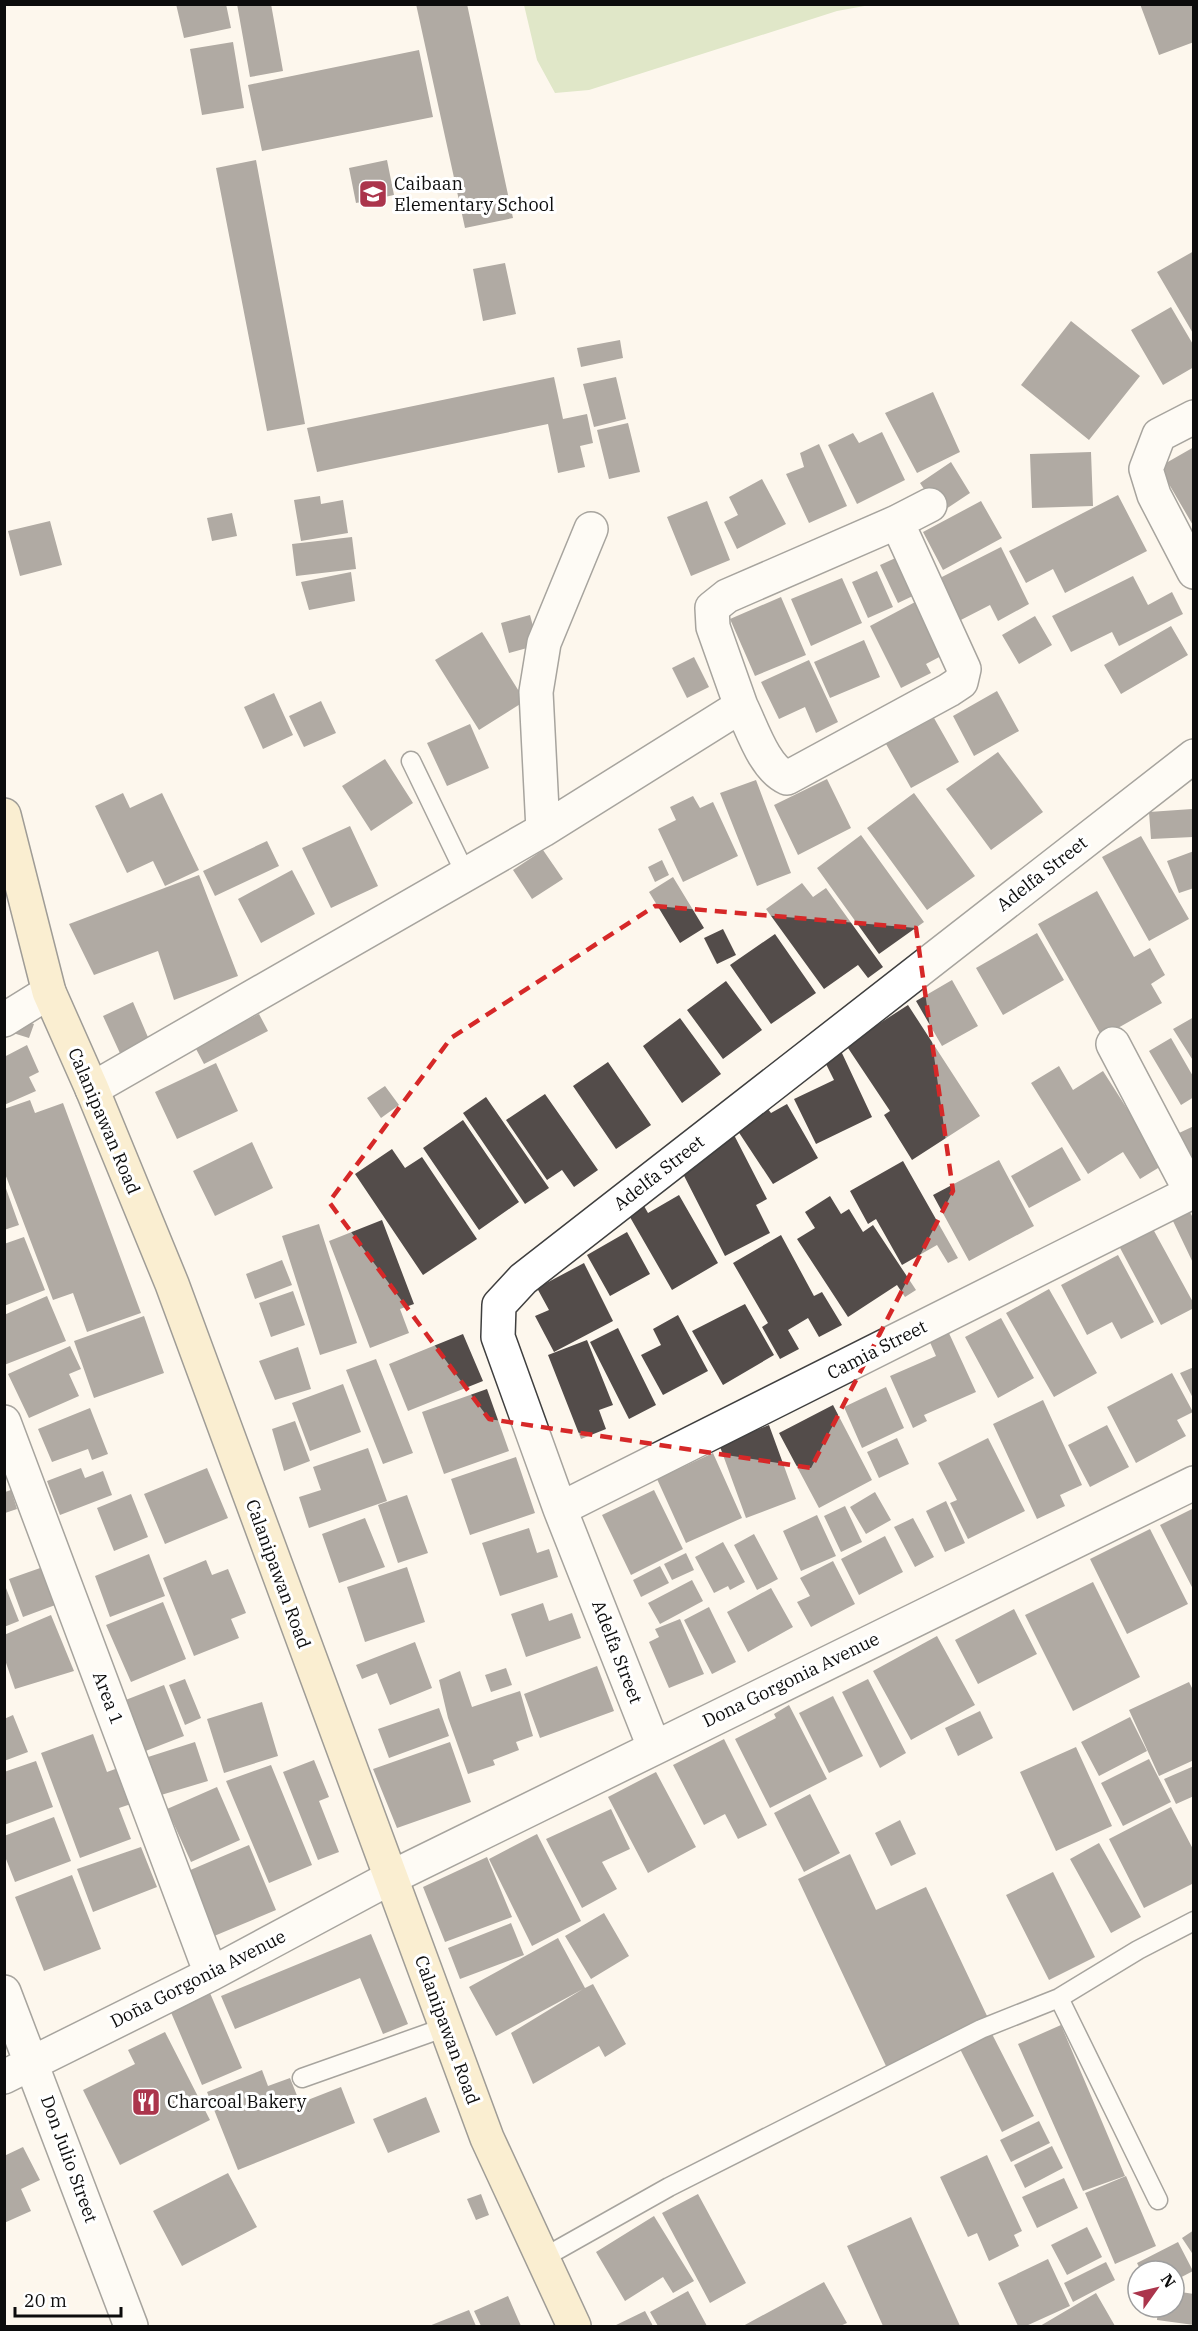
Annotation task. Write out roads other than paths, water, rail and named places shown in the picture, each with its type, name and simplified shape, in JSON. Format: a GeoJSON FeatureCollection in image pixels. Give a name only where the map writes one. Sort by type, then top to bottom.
{"type":"FeatureCollection","features":[{"type":"Feature","properties":{"kind":"street"},"geometry":{"type":"LineString","coordinates":[[1194,417],[1159,435],[1146,469],[1154,495],[1194,572]]}},
{"type":"Feature","properties":{"kind":"street"},"geometry":{"type":"LineString","coordinates":[[897,522],[964,669],[961,682],[788,778],[778,774],[770,765],[741,705],[713,627],[712,608],[727,596],[897,522],[930,505]]}},
{"type":"Feature","properties":{"kind":"street"},"geometry":{"type":"LineString","coordinates":[[543,830],[536,692],[544,643],[591,529]]}},
{"type":"Feature","properties":{"kind":"street"},"geometry":{"type":"LineString","coordinates":[[92,1089],[543,830],[741,705]]}},
{"type":"Feature","properties":{"kind":"street","name":"Adelfa Street"},"geometry":{"type":"LineString","coordinates":[[654,1747],[560,1509],[498,1337],[499,1305],[523,1279],[1194,756]]}},
{"type":"Feature","properties":{"kind":"street","name":"Calanipawan Road"},"geometry":{"type":"LineString","coordinates":[[4,815],[49,992],[92,1089],[171,1284],[487,2138],[574,2326]]}},
{"type":"Feature","properties":{"kind":"street"},"geometry":{"type":"LineString","coordinates":[[4,1020],[49,992]]}},
{"type":"Feature","properties":{"kind":"street"},"geometry":{"type":"LineString","coordinates":[[1113,1044],[1192,1191]]}},
{"type":"Feature","properties":{"kind":"street","name":"Camia Street"},"geometry":{"type":"LineString","coordinates":[[560,1509],[1192,1191]]}},
{"type":"Feature","properties":{"kind":"street","name":"Area 1"},"geometry":{"type":"LineString","coordinates":[[4,1422],[211,1974]]}},
{"type":"Feature","properties":{"kind":"street","name":"Dona Gorgonia Avenue"},"geometry":{"type":"LineString","coordinates":[[390,1878],[1194,1483]]}},
{"type":"Feature","properties":{"kind":"street","name":"Doña Gorgonia Avenue"},"geometry":{"type":"LineString","coordinates":[[18,2070],[211,1974],[390,1878]]}},
{"type":"Feature","properties":{"kind":"street","name":"Don Julio Street"},"geometry":{"type":"LineString","coordinates":[[4,1992],[18,2070],[131,2326]]}},
{"type":"Feature","properties":{"kind":"lane"},"geometry":{"type":"LineString","coordinates":[[411,761],[466,874]]}},
{"type":"Feature","properties":{"kind":"lane"},"geometry":{"type":"LineString","coordinates":[[543,2258],[669,2187],[981,2029],[1059,1998],[1138,1950],[1194,1921]]}},
{"type":"Feature","properties":{"kind":"lane"},"geometry":{"type":"LineString","coordinates":[[1059,1998],[1158,2200]]}},
{"type":"Feature","properties":{"kind":"lane"},"geometry":{"type":"LineString","coordinates":[[302,2078],[446,2027]]}},
{"type":"Feature","properties":{"kind":"place","name":"Caibaan Elementary School"},"geometry":{"type":"Point","coordinates":[373,194]}},
{"type":"Feature","properties":{"kind":"place","name":"Charcoal Bakery"},"geometry":{"type":"Point","coordinates":[146,2102]}}]}
